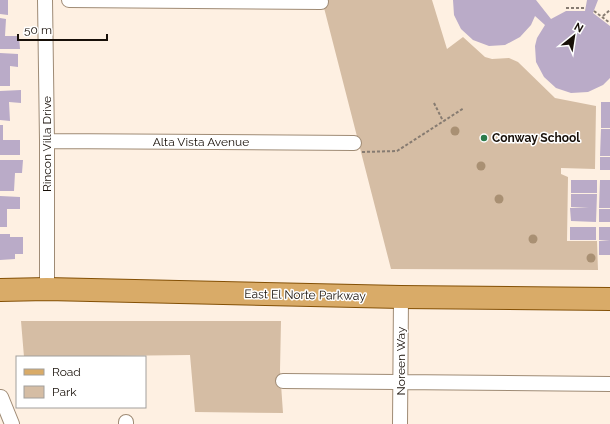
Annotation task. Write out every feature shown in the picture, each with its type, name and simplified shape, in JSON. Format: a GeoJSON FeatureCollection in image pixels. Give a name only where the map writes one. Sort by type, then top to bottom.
{"type":"FeatureCollection","features":[{"type":"Feature","properties":{"kind":"main road","name":"East El Norte Parkway"},"geometry":{"type":"LineString","coordinates":[[0,290],[47,289],[401,298],[610,299]]}},
{"type":"Feature","properties":{"kind":"street","name":"Rincon Villa Drive"},"geometry":{"type":"LineString","coordinates":[[45,0],[47,289]]}},
{"type":"Feature","properties":{"kind":"street"},"geometry":{"type":"LineString","coordinates":[[69,0],[321,2]]}},
{"type":"Feature","properties":{"kind":"street","name":"Alta Vista Avenue"},"geometry":{"type":"LineString","coordinates":[[47,141],[358,148]]}},
{"type":"Feature","properties":{"kind":"street","name":"Noreen Way"},"geometry":{"type":"LineString","coordinates":[[400,424],[401,298]]}},
{"type":"Feature","properties":{"kind":"street"},"geometry":{"type":"LineString","coordinates":[[283,381],[610,384]]}},
{"type":"Feature","properties":{"kind":"street"},"geometry":{"type":"LineString","coordinates":[[1,397],[12,424]]}},
{"type":"Feature","properties":{"kind":"path"},"geometry":{"type":"LineString","coordinates":[[566,8],[586,8]]}},
{"type":"Feature","properties":{"kind":"path"},"geometry":{"type":"LineString","coordinates":[[603,16],[610,10]]}},
{"type":"Feature","properties":{"kind":"path"},"geometry":{"type":"LineString","coordinates":[[594,11],[603,16],[610,23]]}},
{"type":"Feature","properties":{"kind":"path"},"geometry":{"type":"LineString","coordinates":[[434,103],[443,122]]}},
{"type":"Feature","properties":{"kind":"path"},"geometry":{"type":"LineString","coordinates":[[358,148],[397,151],[464,108]]}},
{"type":"Feature","properties":{"kind":"green space","name":"Conway School"},"geometry":{"type":"Polygon","coordinates":[[[322,0],[432,0],[447,49],[463,37],[485,57],[492,59],[509,58],[518,62],[555,98],[596,106],[595,169],[561,168],[561,174],[568,177],[567,241],[597,241],[598,270],[391,269],[322,0]]]}},
{"type":"Feature","properties":{"kind":"green space"},"geometry":{"type":"Polygon","coordinates":[[[21,321],[281,321],[280,370],[283,413],[195,412],[190,355],[24,356],[21,321]]]}},
{"type":"Feature","properties":{"kind":"building"},"geometry":{"type":"Polygon","coordinates":[[[0,0],[8,0],[8,15],[0,14],[0,0]]]}},
{"type":"Feature","properties":{"kind":"building"},"geometry":{"type":"Polygon","coordinates":[[[453,0],[536,0],[551,19],[566,11],[585,11],[587,0],[598,0],[593,13],[610,26],[610,78],[603,85],[588,92],[571,93],[556,88],[544,77],[536,62],[535,46],[537,38],[545,25],[535,16],[531,25],[520,37],[505,45],[489,46],[473,40],[461,29],[454,15],[453,0]]]}},
{"type":"Feature","properties":{"kind":"building"},"geometry":{"type":"Polygon","coordinates":[[[0,18],[6,19],[5,36],[19,36],[20,49],[0,49],[0,18]]]}},
{"type":"Feature","properties":{"kind":"building"},"geometry":{"type":"Polygon","coordinates":[[[0,53],[18,54],[18,67],[10,66],[10,86],[0,86],[0,53]]]}},
{"type":"Feature","properties":{"kind":"building"},"geometry":{"type":"Polygon","coordinates":[[[21,90],[21,103],[9,102],[10,121],[0,120],[0,91],[21,90]]]}},
{"type":"Feature","properties":{"kind":"building"},"geometry":{"type":"Polygon","coordinates":[[[601,102],[610,102],[610,128],[601,128],[601,102]]]}},
{"type":"Feature","properties":{"kind":"building"},"geometry":{"type":"Polygon","coordinates":[[[0,125],[3,125],[3,140],[20,140],[20,155],[0,155],[0,125]]]}},
{"type":"Feature","properties":{"kind":"building"},"geometry":{"type":"Polygon","coordinates":[[[601,129],[610,129],[610,156],[600,156],[601,129]]]}},
{"type":"Feature","properties":{"kind":"building"},"geometry":{"type":"Polygon","coordinates":[[[600,157],[610,157],[610,170],[600,170],[600,157]]]}},
{"type":"Feature","properties":{"kind":"building"},"geometry":{"type":"Polygon","coordinates":[[[0,160],[23,160],[22,173],[15,173],[14,191],[0,191],[0,160]]]}},
{"type":"Feature","properties":{"kind":"building"},"geometry":{"type":"Polygon","coordinates":[[[571,180],[597,180],[597,193],[571,193],[571,180]]]}},
{"type":"Feature","properties":{"kind":"building"},"geometry":{"type":"Polygon","coordinates":[[[600,180],[610,180],[610,208],[599,208],[600,180]]]}},
{"type":"Feature","properties":{"kind":"building"},"geometry":{"type":"Polygon","coordinates":[[[571,194],[597,194],[596,222],[571,221],[570,208],[589,208],[571,207],[571,194]]]}},
{"type":"Feature","properties":{"kind":"building"},"geometry":{"type":"Polygon","coordinates":[[[0,196],[20,197],[20,209],[7,209],[7,227],[0,227],[0,196]]]}},
{"type":"Feature","properties":{"kind":"building"},"geometry":{"type":"Polygon","coordinates":[[[599,209],[610,209],[610,222],[599,222],[599,209]]]}},
{"type":"Feature","properties":{"kind":"building"},"geometry":{"type":"Polygon","coordinates":[[[570,227],[596,227],[596,240],[570,240],[570,227]]]}},
{"type":"Feature","properties":{"kind":"building"},"geometry":{"type":"Polygon","coordinates":[[[599,227],[610,227],[610,241],[599,240],[599,227]]]}},
{"type":"Feature","properties":{"kind":"building"},"geometry":{"type":"Polygon","coordinates":[[[0,234],[10,234],[10,237],[23,237],[23,254],[15,254],[15,259],[0,260],[0,234]]]}},
{"type":"Feature","properties":{"kind":"building"},"geometry":{"type":"Polygon","coordinates":[[[599,241],[610,241],[610,255],[599,255],[599,241]]]}},
{"type":"Feature","properties":{"kind":"place","name":"Conway School"},"geometry":{"type":"Point","coordinates":[484,138]}}]}
